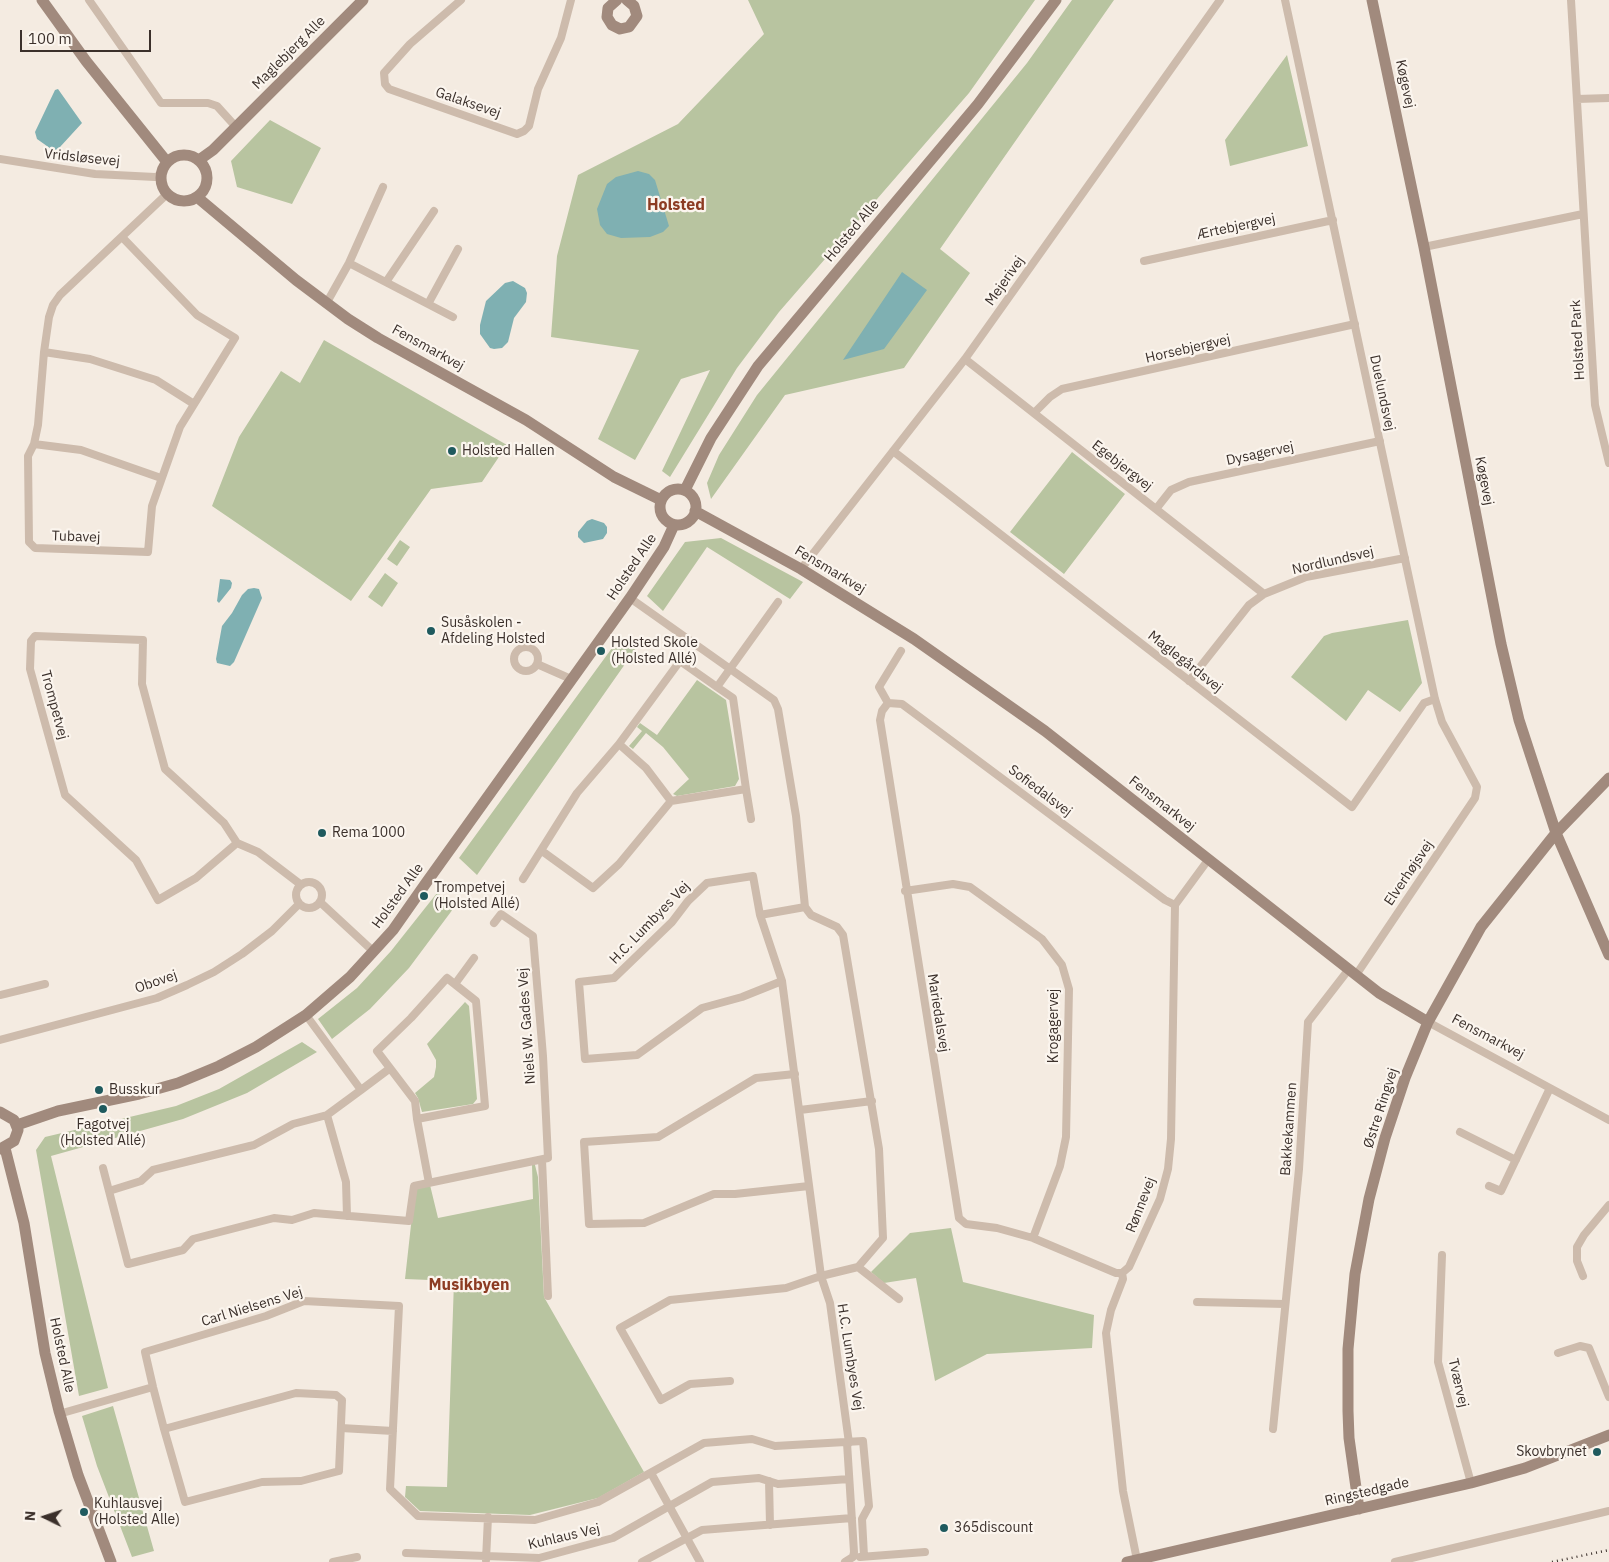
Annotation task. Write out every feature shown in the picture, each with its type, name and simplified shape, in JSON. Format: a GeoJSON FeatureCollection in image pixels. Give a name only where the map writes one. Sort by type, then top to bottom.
{"type":"FeatureCollection","features":[{"type":"Feature","properties":{"kind":"street"},"geometry":{"type":"LineString","coordinates":[[42,0],[81,54],[167,162]]}},
{"type":"Feature","properties":{"kind":"street"},"geometry":{"type":"LineString","coordinates":[[89,0],[161,103],[208,104],[217,106],[236,127]]}},
{"type":"Feature","properties":{"kind":"street","name":"Maglebjerg Alle"},"geometry":{"type":"LineString","coordinates":[[199,160],[213,150],[363,0]]}},
{"type":"Feature","properties":{"kind":"street","name":"Galaksevej"},"geometry":{"type":"LineString","coordinates":[[461,0],[410,44],[384,73],[385,84],[388,89],[517,134],[524,131],[528,126],[538,89],[561,38],[571,0]]}},
{"type":"Feature","properties":{"kind":"street"},"geometry":{"type":"LineString","coordinates":[[612,1],[607,13],[609,22],[616,28],[625,29],[633,25],[637,16],[634,6],[627,0]]}},
{"type":"Feature","properties":{"kind":"street","name":"Holsted Alle"},"geometry":{"type":"LineString","coordinates":[[685,490],[712,438],[758,366],[978,104],[1056,0]]}},
{"type":"Feature","properties":{"kind":"street","name":"Mejerivej"},"geometry":{"type":"LineString","coordinates":[[801,569],[964,359],[1220,0]]}},
{"type":"Feature","properties":{"kind":"street","name":"Duelundsvej"},"geometry":{"type":"LineString","coordinates":[[1285,0],[1435,699],[1445,727],[1476,783]]}},
{"type":"Feature","properties":{"kind":"street","name":"Køgevej"},"geometry":{"type":"LineString","coordinates":[[1372,0],[1424,247],[1501,644],[1519,720],[1556,833],[1609,955]]}},
{"type":"Feature","properties":{"kind":"street","name":"Holsted Park"},"geometry":{"type":"LineString","coordinates":[[1571,0],[1595,405],[1609,462]]}},
{"type":"Feature","properties":{"kind":"street"},"geometry":{"type":"LineString","coordinates":[[1577,99],[1609,98]]}},
{"type":"Feature","properties":{"kind":"street"},"geometry":{"type":"LineString","coordinates":[[179,155],[193,156],[199,160],[204,165],[207,179],[202,192],[197,197],[185,201],[172,198],[167,194],[163,188],[161,174],[167,162],[179,155]]}},
{"type":"Feature","properties":{"kind":"street","name":"Vridsløsevej"},"geometry":{"type":"LineString","coordinates":[[0,159],[95,174],[155,177],[161,174]]}},
{"type":"Feature","properties":{"kind":"street"},"geometry":{"type":"LineString","coordinates":[[326,304],[349,263],[383,187]]}},
{"type":"Feature","properties":{"kind":"street","name":"Tubavej"},"geometry":{"type":"LineString","coordinates":[[122,237],[197,315],[235,338],[180,427],[161,478],[150,517],[148,552],[35,548],[29,542],[28,456],[34,444],[49,317],[60,295],[167,194]]}},
{"type":"Feature","properties":{"kind":"street","name":"Fensmarkvej"},"geometry":{"type":"LineString","coordinates":[[197,197],[326,304],[378,338],[526,420],[614,477],[661,500]]}},
{"type":"Feature","properties":{"kind":"street"},"geometry":{"type":"LineString","coordinates":[[386,282],[434,211]]}},
{"type":"Feature","properties":{"kind":"street"},"geometry":{"type":"LineString","coordinates":[[1424,247],[1583,214]]}},
{"type":"Feature","properties":{"kind":"street","name":"Ærtebjergvej"},"geometry":{"type":"LineString","coordinates":[[1144,261],[1333,220]]}},
{"type":"Feature","properties":{"kind":"street"},"geometry":{"type":"LineString","coordinates":[[428,304],[458,248]]}},
{"type":"Feature","properties":{"kind":"street"},"geometry":{"type":"LineString","coordinates":[[349,263],[453,317]]}},
{"type":"Feature","properties":{"kind":"street","name":"Horsebjergvej"},"geometry":{"type":"LineString","coordinates":[[1034,413],[1050,397],[1062,389],[1355,324]]}},
{"type":"Feature","properties":{"kind":"street"},"geometry":{"type":"LineString","coordinates":[[44,352],[90,359],[156,380],[194,404]]}},
{"type":"Feature","properties":{"kind":"street","name":"Egebjergvej"},"geometry":{"type":"LineString","coordinates":[[964,359],[1264,594]]}},
{"type":"Feature","properties":{"kind":"street","name":"Dysagervej"},"geometry":{"type":"LineString","coordinates":[[1156,509],[1171,490],[1189,482],[1380,441]]}},
{"type":"Feature","properties":{"kind":"street"},"geometry":{"type":"LineString","coordinates":[[34,444],[81,450],[161,478]]}},
{"type":"Feature","properties":{"kind":"street","name":"Maglegårdsvej"},"geometry":{"type":"LineString","coordinates":[[894,451],[1352,807],[1424,703],[1435,699]]}},
{"type":"Feature","properties":{"kind":"street"},"geometry":{"type":"LineString","coordinates":[[672,489],[685,490],[694,499],[695,511],[690,521],[674,525],[662,516],[660,511],[661,500],[672,489]]}},
{"type":"Feature","properties":{"kind":"street","name":"Fensmarkvej"},"geometry":{"type":"LineString","coordinates":[[695,511],[801,569],[914,639],[1036,725],[1379,993],[1428,1022],[1609,1120]]}},
{"type":"Feature","properties":{"kind":"street","name":"Holsted Alle"},"geometry":{"type":"LineString","coordinates":[[17,1125],[58,1111],[139,1094],[178,1083],[219,1066],[256,1047],[306,1015],[350,977],[393,930],[630,598],[664,547],[674,525]]}},
{"type":"Feature","properties":{"kind":"street","name":"Nordlundsvej"},"geometry":{"type":"LineString","coordinates":[[1189,681],[1250,605],[1264,594],[1306,577],[1405,558]]}},
{"type":"Feature","properties":{"kind":"street"},"geometry":{"type":"LineString","coordinates":[[630,598],[774,700],[778,708],[796,816],[805,907],[811,915],[837,927],[843,935],[879,1149],[884,1238],[858,1267],[821,1276],[786,1288],[670,1300],[620,1328],[661,1400],[690,1384],[730,1381]]}},
{"type":"Feature","properties":{"kind":"street"},"geometry":{"type":"LineString","coordinates":[[716,687],[778,602]]}},
{"type":"Feature","properties":{"kind":"street","name":"Trompetvej"},"geometry":{"type":"LineString","coordinates":[[238,843],[196,878],[158,900],[136,860],[65,795],[30,669],[31,641],[35,636],[143,640],[142,684],[161,761],[171,776],[224,823],[238,843],[258,852],[300,884]]}},
{"type":"Feature","properties":{"kind":"street"},"geometry":{"type":"LineString","coordinates":[[888,704],[879,686],[901,651]]}},
{"type":"Feature","properties":{"kind":"street"},"geometry":{"type":"LineString","coordinates":[[523,879],[578,792],[619,744],[680,661],[732,698],[751,819]]}},
{"type":"Feature","properties":{"kind":"street"},"geometry":{"type":"LineString","coordinates":[[537,664],[571,679]]}},
{"type":"Feature","properties":{"kind":"street","name":"Mariedalsvej"},"geometry":{"type":"LineString","coordinates":[[888,704],[882,711],[880,720],[905,891],[959,1218],[966,1224],[997,1228],[1032,1238],[1116,1273],[1122,1273]]}},
{"type":"Feature","properties":{"kind":"street","name":"Sofiedalsvej"},"geometry":{"type":"LineString","coordinates":[[888,704],[902,704],[1165,900],[1176,905]]}},
{"type":"Feature","properties":{"kind":"street"},"geometry":{"type":"LineString","coordinates":[[619,744],[646,768],[671,801]]}},
{"type":"Feature","properties":{"kind":"street","name":"Østre Ringvej"},"geometry":{"type":"LineString","coordinates":[[1360,1509],[1349,1438],[1348,1411],[1348,1349],[1355,1274],[1369,1199],[1385,1138],[1405,1078],[1428,1022],[1481,927],[1556,833],[1609,778]]}},
{"type":"Feature","properties":{"kind":"street","name":"Elverhøjsvej"},"geometry":{"type":"LineString","coordinates":[[1352,972],[1474,798],[1476,783]]}},
{"type":"Feature","properties":{"kind":"street"},"geometry":{"type":"LineString","coordinates":[[542,851],[593,888],[619,864],[671,801],[746,789]]}},
{"type":"Feature","properties":{"kind":"street"},"geometry":{"type":"LineString","coordinates":[[1176,905],[1208,860]]}},
{"type":"Feature","properties":{"kind":"street","name":"H.C. Lumbyes Vej"},"geometry":{"type":"LineString","coordinates":[[782,982],[742,997],[702,1008],[637,1055],[585,1059],[579,982],[614,978],[672,922],[688,901],[706,883],[753,876],[760,915],[782,982],[821,1276],[830,1303],[848,1443]]}},
{"type":"Feature","properties":{"kind":"street"},"geometry":{"type":"LineString","coordinates":[[308,881],[319,886],[322,894],[320,902],[310,908],[299,904],[295,896],[300,884],[308,881]]}},
{"type":"Feature","properties":{"kind":"street","name":"Krogagervej"},"geometry":{"type":"LineString","coordinates":[[905,891],[953,884],[970,887],[1042,939],[1062,965],[1069,989],[1066,1137],[1060,1166],[1032,1238]]}},
{"type":"Feature","properties":{"kind":"street"},"geometry":{"type":"LineString","coordinates":[[320,902],[374,952]]}},
{"type":"Feature","properties":{"kind":"street","name":"Obovej"},"geometry":{"type":"LineString","coordinates":[[0,1040],[14,1034],[157,998],[187,985],[214,972],[242,954],[272,931],[299,904]]}},
{"type":"Feature","properties":{"kind":"street","name":"Rønnevej"},"geometry":{"type":"LineString","coordinates":[[1132,1561],[1106,1342],[1107,1323],[1123,1280],[1122,1273],[1129,1267],[1160,1199],[1168,1169],[1172,1139],[1176,905]]}},
{"type":"Feature","properties":{"kind":"street"},"geometry":{"type":"LineString","coordinates":[[760,915],[805,907]]}},
{"type":"Feature","properties":{"kind":"street","name":"Niels W. Gades Vej"},"geometry":{"type":"LineString","coordinates":[[494,923],[501,914],[533,936],[543,1056],[548,1158],[542,1160],[548,1296]]}},
{"type":"Feature","properties":{"kind":"street"},"geometry":{"type":"LineString","coordinates":[[455,984],[474,958]]}},
{"type":"Feature","properties":{"kind":"street","name":"Bakkekammen"},"geometry":{"type":"LineString","coordinates":[[1273,1429],[1299,1169],[1308,1022],[1352,972]]}},
{"type":"Feature","properties":{"kind":"street"},"geometry":{"type":"LineString","coordinates":[[418,1119],[485,1106],[476,1001],[447,978],[411,1018],[377,1050],[389,1069],[415,1101],[418,1119],[429,1183]]}},
{"type":"Feature","properties":{"kind":"street"},"geometry":{"type":"LineString","coordinates":[[0,995],[45,984]]}},
{"type":"Feature","properties":{"kind":"street"},"geometry":{"type":"LineString","coordinates":[[306,1015],[361,1090]]}},
{"type":"Feature","properties":{"kind":"street"},"geometry":{"type":"LineString","coordinates":[[109,1191],[141,1181],[153,1170],[254,1144],[293,1124],[327,1115],[389,1069]]}},
{"type":"Feature","properties":{"kind":"street"},"geometry":{"type":"LineString","coordinates":[[795,1074],[756,1078],[658,1137],[584,1142],[589,1224],[644,1224],[714,1194],[735,1194],[809,1186]]}},
{"type":"Feature","properties":{"kind":"street"},"geometry":{"type":"LineString","coordinates":[[1489,1186],[1502,1191],[1550,1088]]}},
{"type":"Feature","properties":{"kind":"street"},"geometry":{"type":"LineString","coordinates":[[800,1110],[872,1101]]}},
{"type":"Feature","properties":{"kind":"street"},"geometry":{"type":"LineString","coordinates":[[0,1112],[10,1115],[17,1125],[14,1141],[3,1149]]}},
{"type":"Feature","properties":{"kind":"street"},"geometry":{"type":"LineString","coordinates":[[327,1115],[346,1182],[347,1216]]}},
{"type":"Feature","properties":{"kind":"street"},"geometry":{"type":"LineString","coordinates":[[1460,1132],[1516,1160]]}},
{"type":"Feature","properties":{"kind":"street","name":"Holsted Alle"},"geometry":{"type":"LineString","coordinates":[[3,1149],[24,1223],[45,1353],[59,1414],[81,1483],[111,1562]]}},
{"type":"Feature","properties":{"kind":"street"},"geometry":{"type":"LineString","coordinates":[[103,1168],[128,1264],[183,1250],[193,1239],[274,1218],[292,1220],[314,1213],[408,1221],[414,1186],[542,1160]]}},
{"type":"Feature","properties":{"kind":"street"},"geometry":{"type":"LineString","coordinates":[[1583,1276],[1577,1261],[1578,1247],[1584,1235],[1609,1205]]}},
{"type":"Feature","properties":{"kind":"street","name":"Tværvej"},"geometry":{"type":"LineString","coordinates":[[1442,1255],[1438,1362],[1471,1483]]}},
{"type":"Feature","properties":{"kind":"street"},"geometry":{"type":"LineString","coordinates":[[858,1267],[900,1299]]}},
{"type":"Feature","properties":{"kind":"street","name":"Carl Nielsens Vej"},"geometry":{"type":"LineString","coordinates":[[164,1429],[296,1393],[340,1396],[341,1428],[338,1471],[301,1481],[262,1482],[185,1502],[164,1429],[145,1352],[266,1316],[304,1301],[399,1306],[390,1489],[418,1516]]}},
{"type":"Feature","properties":{"kind":"street"},"geometry":{"type":"LineString","coordinates":[[1197,1302],[1285,1304]]}},
{"type":"Feature","properties":{"kind":"street"},"geometry":{"type":"LineString","coordinates":[[1558,1353],[1580,1346],[1589,1348],[1609,1397]]}},
{"type":"Feature","properties":{"kind":"street"},"geometry":{"type":"LineString","coordinates":[[59,1414],[153,1387]]}},
{"type":"Feature","properties":{"kind":"street"},"geometry":{"type":"LineString","coordinates":[[341,1428],[393,1431]]}},
{"type":"Feature","properties":{"kind":"street","name":"Ringstedgade"},"geometry":{"type":"LineString","coordinates":[[1132,1561],[1471,1483],[1525,1468],[1609,1435]]}},
{"type":"Feature","properties":{"kind":"street","name":"Kuhlaus Vej"},"geometry":{"type":"LineString","coordinates":[[418,1516],[534,1520],[598,1502],[704,1443],[752,1439],[775,1446],[848,1443]]}},
{"type":"Feature","properties":{"kind":"street"},"geometry":{"type":"LineString","coordinates":[[864,1556],[862,1519],[869,1506],[863,1441],[848,1443],[852,1518],[849,1560],[864,1556],[925,1552]]}},
{"type":"Feature","properties":{"kind":"street"},"geometry":{"type":"LineString","coordinates":[[651,1473],[700,1562]]}},
{"type":"Feature","properties":{"kind":"street","name":"Kuhlaus Vej"},"geometry":{"type":"LineString","coordinates":[[406,1553],[486,1559],[539,1558],[601,1542],[712,1482],[759,1478],[778,1484],[849,1479]]}},
{"type":"Feature","properties":{"kind":"street"},"geometry":{"type":"LineString","coordinates":[[769,1481],[770,1524]]}},
{"type":"Feature","properties":{"kind":"street"},"geometry":{"type":"LineString","coordinates":[[1395,1562],[1609,1511]]}},
{"type":"Feature","properties":{"kind":"street"},"geometry":{"type":"LineString","coordinates":[[486,1559],[488,1518]]}},
{"type":"Feature","properties":{"kind":"street"},"geometry":{"type":"LineString","coordinates":[[642,1562],[702,1530],[852,1518]]}},
{"type":"Feature","properties":{"kind":"street"},"geometry":{"type":"LineString","coordinates":[[333,1562],[357,1557]]}},
{"type":"Feature","properties":{"kind":"green space"},"geometry":{"type":"Polygon","coordinates":[[[748,0],[1035,0],[969,93],[779,312],[737,368],[670,477],[662,471],[710,370],[681,379],[635,460],[598,439],[639,350],[551,337],[557,256],[578,175],[678,124],[764,34],[748,0]]]}},
{"type":"Feature","properties":{"kind":"green space"},"geometry":{"type":"Polygon","coordinates":[[[1072,0],[1114,0],[940,249],[970,273],[904,368],[785,395],[711,499],[707,483],[719,455],[757,395],[1027,63],[1072,0]]]}},
{"type":"Feature","properties":{"kind":"green space"},"geometry":{"type":"Polygon","coordinates":[[[1287,55],[1308,146],[1230,166],[1225,140],[1287,55]]]}},
{"type":"Feature","properties":{"kind":"green space"},"geometry":{"type":"Polygon","coordinates":[[[270,120],[321,148],[292,204],[237,187],[231,161],[270,120]]]}},
{"type":"Feature","properties":{"kind":"green space"},"geometry":{"type":"Polygon","coordinates":[[[324,340],[507,445],[482,482],[431,489],[351,601],[212,506],[239,437],[281,371],[300,383],[324,340]]]}},
{"type":"Feature","properties":{"kind":"green space"},"geometry":{"type":"Polygon","coordinates":[[[1072,452],[1125,494],[1064,574],[1010,532],[1072,452]]]}},
{"type":"Feature","properties":{"kind":"green space"},"geometry":{"type":"Polygon","coordinates":[[[721,538],[803,582],[790,599],[707,547],[663,611],[647,596],[685,542],[721,538]]]}},
{"type":"Feature","properties":{"kind":"green space"},"geometry":{"type":"Polygon","coordinates":[[[400,540],[410,547],[397,566],[387,559],[400,540]]]}},
{"type":"Feature","properties":{"kind":"green space"},"geometry":{"type":"Polygon","coordinates":[[[385,573],[398,583],[382,607],[368,597],[385,573]]]}},
{"type":"Feature","properties":{"kind":"green space"},"geometry":{"type":"Polygon","coordinates":[[[1408,620],[1422,683],[1400,712],[1368,690],[1346,721],[1291,677],[1324,636],[1408,620]]]}},
{"type":"Feature","properties":{"kind":"green space"},"geometry":{"type":"Polygon","coordinates":[[[637,647],[477,875],[459,858],[612,648],[637,647]]]}},
{"type":"Feature","properties":{"kind":"green space"},"geometry":{"type":"Polygon","coordinates":[[[697,680],[726,700],[739,779],[735,786],[677,796],[673,794],[689,779],[663,747],[646,733],[633,749],[629,746],[642,731],[637,727],[640,723],[657,735],[697,680]]]}},
{"type":"Feature","properties":{"kind":"green space"},"geometry":{"type":"Polygon","coordinates":[[[437,893],[456,905],[409,968],[370,1009],[332,1039],[318,1019],[357,988],[391,951],[437,893]]]}},
{"type":"Feature","properties":{"kind":"green space"},"geometry":{"type":"Polygon","coordinates":[[[465,1002],[469,1006],[477,1099],[473,1104],[422,1112],[415,1093],[434,1077],[436,1067],[436,1060],[427,1044],[465,1002]]]}},
{"type":"Feature","properties":{"kind":"green space"},"geometry":{"type":"Polygon","coordinates":[[[302,1042],[317,1052],[247,1093],[183,1119],[51,1156],[108,1388],[79,1396],[36,1150],[45,1137],[176,1106],[219,1089],[302,1042]]]}},
{"type":"Feature","properties":{"kind":"green space"},"geometry":{"type":"Polygon","coordinates":[[[532,1165],[535,1165],[538,1177],[544,1297],[644,1472],[598,1498],[530,1515],[420,1511],[405,1497],[406,1486],[447,1487],[454,1281],[405,1279],[415,1189],[430,1185],[438,1218],[533,1199],[532,1165]]]}},
{"type":"Feature","properties":{"kind":"green space"},"geometry":{"type":"Polygon","coordinates":[[[951,1228],[963,1282],[1094,1315],[1092,1348],[987,1354],[935,1381],[916,1278],[884,1283],[871,1272],[910,1233],[951,1228]]]}},
{"type":"Feature","properties":{"kind":"green space"},"geometry":{"type":"Polygon","coordinates":[[[113,1406],[154,1551],[132,1557],[97,1466],[82,1416],[113,1406]]]}},
{"type":"Feature","properties":{"kind":"water"},"geometry":{"type":"Polygon","coordinates":[[[58,89],[82,123],[54,151],[37,139],[35,132],[55,90],[58,89]]]}},
{"type":"Feature","properties":{"kind":"water"},"geometry":{"type":"Polygon","coordinates":[[[638,171],[649,174],[655,180],[669,226],[663,232],[650,237],[621,238],[607,234],[600,225],[597,209],[607,184],[616,177],[638,171]]]}},
{"type":"Feature","properties":{"kind":"water"},"geometry":{"type":"Polygon","coordinates":[[[902,272],[927,290],[884,349],[843,360],[902,272]]]}},
{"type":"Feature","properties":{"kind":"water"},"geometry":{"type":"Polygon","coordinates":[[[513,281],[525,288],[527,293],[526,302],[514,318],[508,342],[502,348],[490,348],[480,334],[480,325],[486,301],[505,283],[513,281]]]}},
{"type":"Feature","properties":{"kind":"water"},"geometry":{"type":"Polygon","coordinates":[[[592,519],[604,523],[607,527],[607,533],[603,539],[584,543],[578,537],[578,532],[587,521],[592,519]]]}},
{"type":"Feature","properties":{"kind":"water"},"geometry":{"type":"Polygon","coordinates":[[[220,579],[230,580],[232,583],[231,588],[219,603],[217,601],[220,579]]]}},
{"type":"Feature","properties":{"kind":"water"},"geometry":{"type":"Polygon","coordinates":[[[248,589],[259,589],[262,598],[234,662],[230,666],[217,663],[216,659],[222,626],[242,595],[248,589]]]}},
{"type":"Feature","properties":{"kind":"railway"},"geometry":{"type":"LineString","coordinates":[[1552,1562],[1609,1550]]}},
{"type":"Feature","properties":{"kind":"place","name":"Holsted Hallen"},"geometry":{"type":"Point","coordinates":[452,451]}},
{"type":"Feature","properties":{"kind":"place","name":"Susåskolen - Afdeling Holsted"},"geometry":{"type":"Point","coordinates":[431,631]}},
{"type":"Feature","properties":{"kind":"place","name":"Holsted Skole (Holsted Allé)"},"geometry":{"type":"Point","coordinates":[601,651]}},
{"type":"Feature","properties":{"kind":"place","name":"Rema 1000"},"geometry":{"type":"Point","coordinates":[322,833]}},
{"type":"Feature","properties":{"kind":"place","name":"Trompetvej (Holsted Allé)"},"geometry":{"type":"Point","coordinates":[424,896]}},
{"type":"Feature","properties":{"kind":"place","name":"Busskur"},"geometry":{"type":"Point","coordinates":[99,1090]}},
{"type":"Feature","properties":{"kind":"place","name":"Fagotvej (Holsted Allé)"},"geometry":{"type":"Point","coordinates":[103,1109]}},
{"type":"Feature","properties":{"kind":"place","name":"Skovbrynet"},"geometry":{"type":"Point","coordinates":[1597,1452]}},
{"type":"Feature","properties":{"kind":"place","name":"Kuhlausvej (Holsted Alle)"},"geometry":{"type":"Point","coordinates":[84,1512]}},
{"type":"Feature","properties":{"kind":"place","name":"365discount"},"geometry":{"type":"Point","coordinates":[944,1528]}},
{"type":"Feature","properties":{"kind":"district","name":"Holsted"},"geometry":{"type":"Point","coordinates":[676,205]}},
{"type":"Feature","properties":{"kind":"district","name":"Musikbyen"},"geometry":{"type":"Point","coordinates":[469,1285]}}]}
